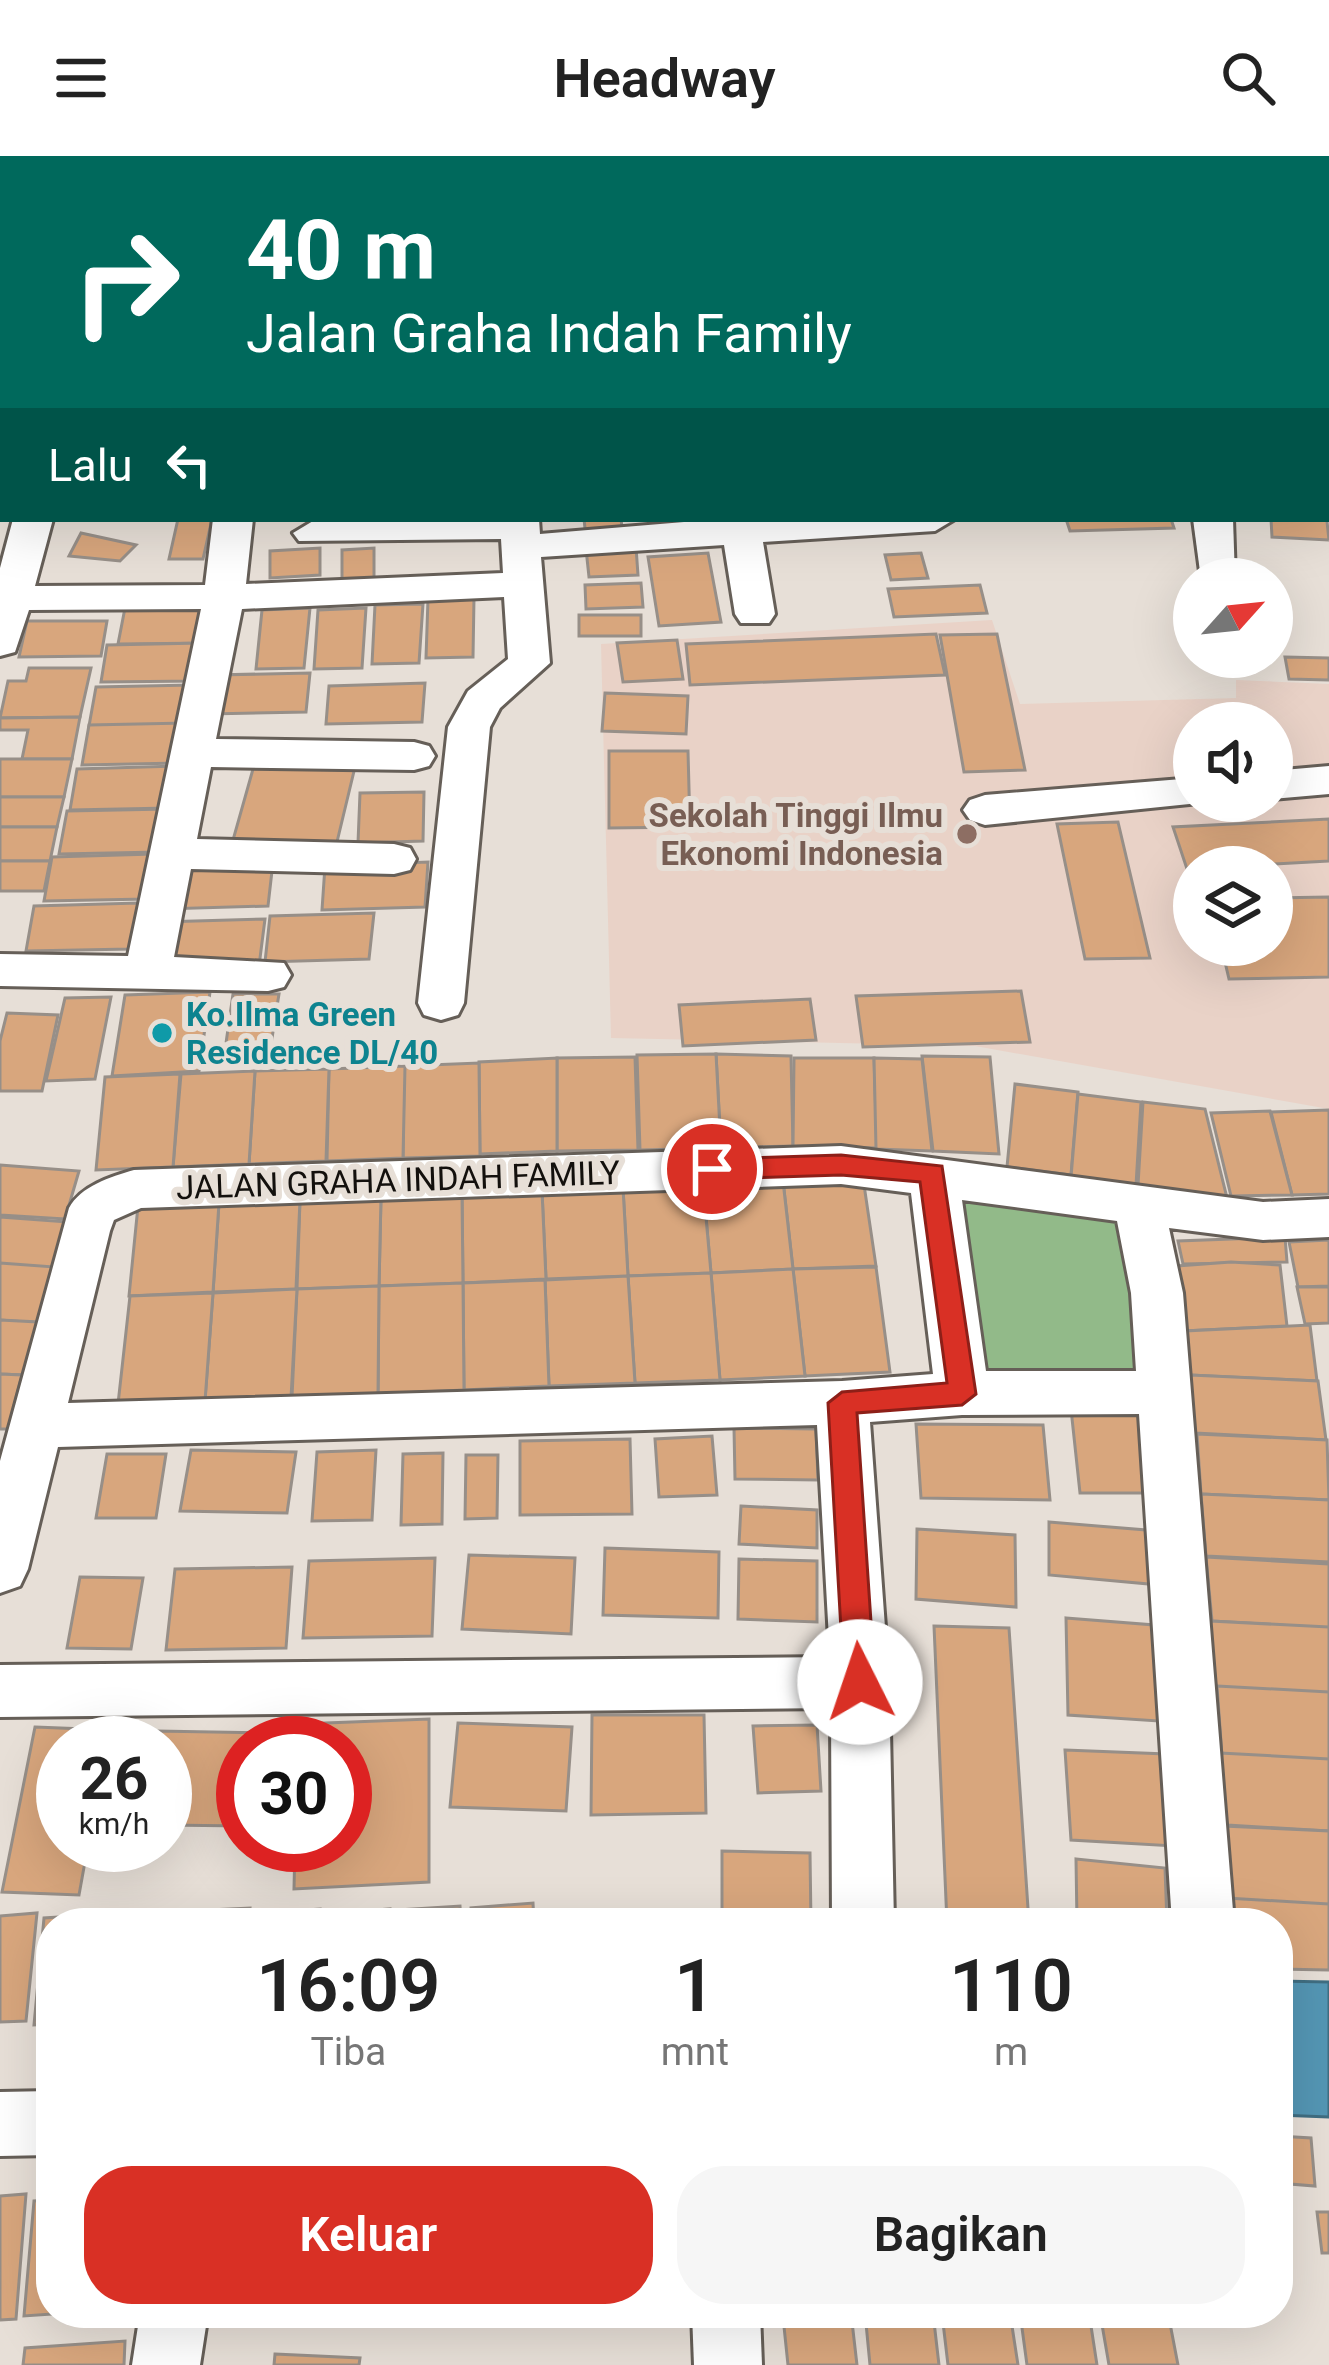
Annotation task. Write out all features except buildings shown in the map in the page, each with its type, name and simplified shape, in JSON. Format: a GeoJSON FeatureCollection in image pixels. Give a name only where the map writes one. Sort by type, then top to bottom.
{"type":"FeatureCollection","features":[{"type":"Feature","properties":{"kind":"street"},"geometry":{"type":"LineString","coordinates":[[0,643],[32,522]]}},
{"type":"Feature","properties":{"kind":"street"},"geometry":{"type":"LineString","coordinates":[[148,972],[224,597],[233,522]]}},
{"type":"Feature","properties":{"kind":"street"},"geometry":{"type":"LineString","coordinates":[[14,598],[224,597],[520,544],[852,522]]}},
{"type":"Feature","properties":{"kind":"street"},"geometry":{"type":"LineString","coordinates":[[1213,522],[1217,558]]}},
{"type":"Feature","properties":{"kind":"street"},"geometry":{"type":"LineString","coordinates":[[741,526],[755,614]]}},
{"type":"Feature","properties":{"kind":"street"},"geometry":{"type":"LineString","coordinates":[[314,533],[520,544]]}},
{"type":"Feature","properties":{"kind":"street"},"geometry":{"type":"LineString","coordinates":[[441,1003],[469,727],[483,700],[529,663],[520,544]]}},
{"type":"Feature","properties":{"kind":"street"},"geometry":{"type":"LineString","coordinates":[[189,753],[414,756]]}},
{"type":"Feature","properties":{"kind":"street"},"geometry":{"type":"LineString","coordinates":[[1293,784],[1329,781]]}},
{"type":"Feature","properties":{"kind":"street"},"geometry":{"type":"LineString","coordinates":[[985,810],[1173,794]]}},
{"type":"Feature","properties":{"kind":"street"},"geometry":{"type":"LineString","coordinates":[[172,853],[394,859]]}},
{"type":"Feature","properties":{"kind":"street"},"geometry":{"type":"LineString","coordinates":[[0,970],[268,975]]}},
{"type":"Feature","properties":{"kind":"street","name":"JALAN GRAHA INDAH FAMILY"},"geometry":{"type":"LineString","coordinates":[[0,1569],[85,1232],[94,1208],[112,1195],[184,1187],[803,1165],[932,1173],[1139,1207],[1263,1221],[1329,1218]]}},
{"type":"Feature","properties":{"kind":"street"},"geometry":{"type":"LineString","coordinates":[[932,1173],[962,1394]]}},
{"type":"Feature","properties":{"kind":"street"},"geometry":{"type":"LineString","coordinates":[[1139,1207],[1157,1293],[1189,1673],[1202,1908]]}},
{"type":"Feature","properties":{"kind":"street"},"geometry":{"type":"LineString","coordinates":[[38,1426],[842,1403],[962,1394],[1163,1392]]}},
{"type":"Feature","properties":{"kind":"street"},"geometry":{"type":"LineString","coordinates":[[842,1403],[860,1682],[862,1908]]}},
{"type":"Feature","properties":{"kind":"street"},"geometry":{"type":"LineString","coordinates":[[0,1691],[860,1682]]}},
{"type":"Feature","properties":{"kind":"street"},"geometry":{"type":"LineString","coordinates":[[0,2124],[36,2123]]}},
{"type":"Feature","properties":{"kind":"street"},"geometry":{"type":"LineString","coordinates":[[166,2365],[172,2328]]}},
{"type":"Feature","properties":{"kind":"street"},"geometry":{"type":"LineString","coordinates":[[727,2328],[728,2365]]}},
{"type":"Feature","properties":{"kind":"shaded area","name":"Sekolah Tinggi Ilmu Ekonomi Indonesia"},"geometry":{"type":"Polygon","coordinates":[[[992,620],[1020,704],[1236,698],[1236,680],[1329,684],[1329,1109],[975,1046],[611,1038],[601,644],[992,620]]]}},
{"type":"Feature","properties":{"kind":"green space"},"geometry":{"type":"Polygon","coordinates":[[[933,1173],[1139,1207],[1163,1392],[962,1392],[933,1173]]]}},
{"type":"Feature","properties":{"kind":"water"},"geometry":{"type":"Polygon","coordinates":[[[1293,1981],[1329,1982],[1329,2117],[1293,2116],[1293,1981]]]}},
{"type":"Feature","properties":{"kind":"place","name":"Sekolah Tinggi Ilmu Ekonomi Indonesia"},"geometry":{"type":"Point","coordinates":[967,834]}},
{"type":"Feature","properties":{"kind":"place","name":"Ko.Ilma Green Residence DL/40"},"geometry":{"type":"Point","coordinates":[162,1033]}},
{"type":"Feature","properties":{"kind":"route"},"geometry":{"type":"LineString","coordinates":[[712,1169],[841,1165],[932,1173],[962,1394],[842,1403],[860,1682]]}}]}
